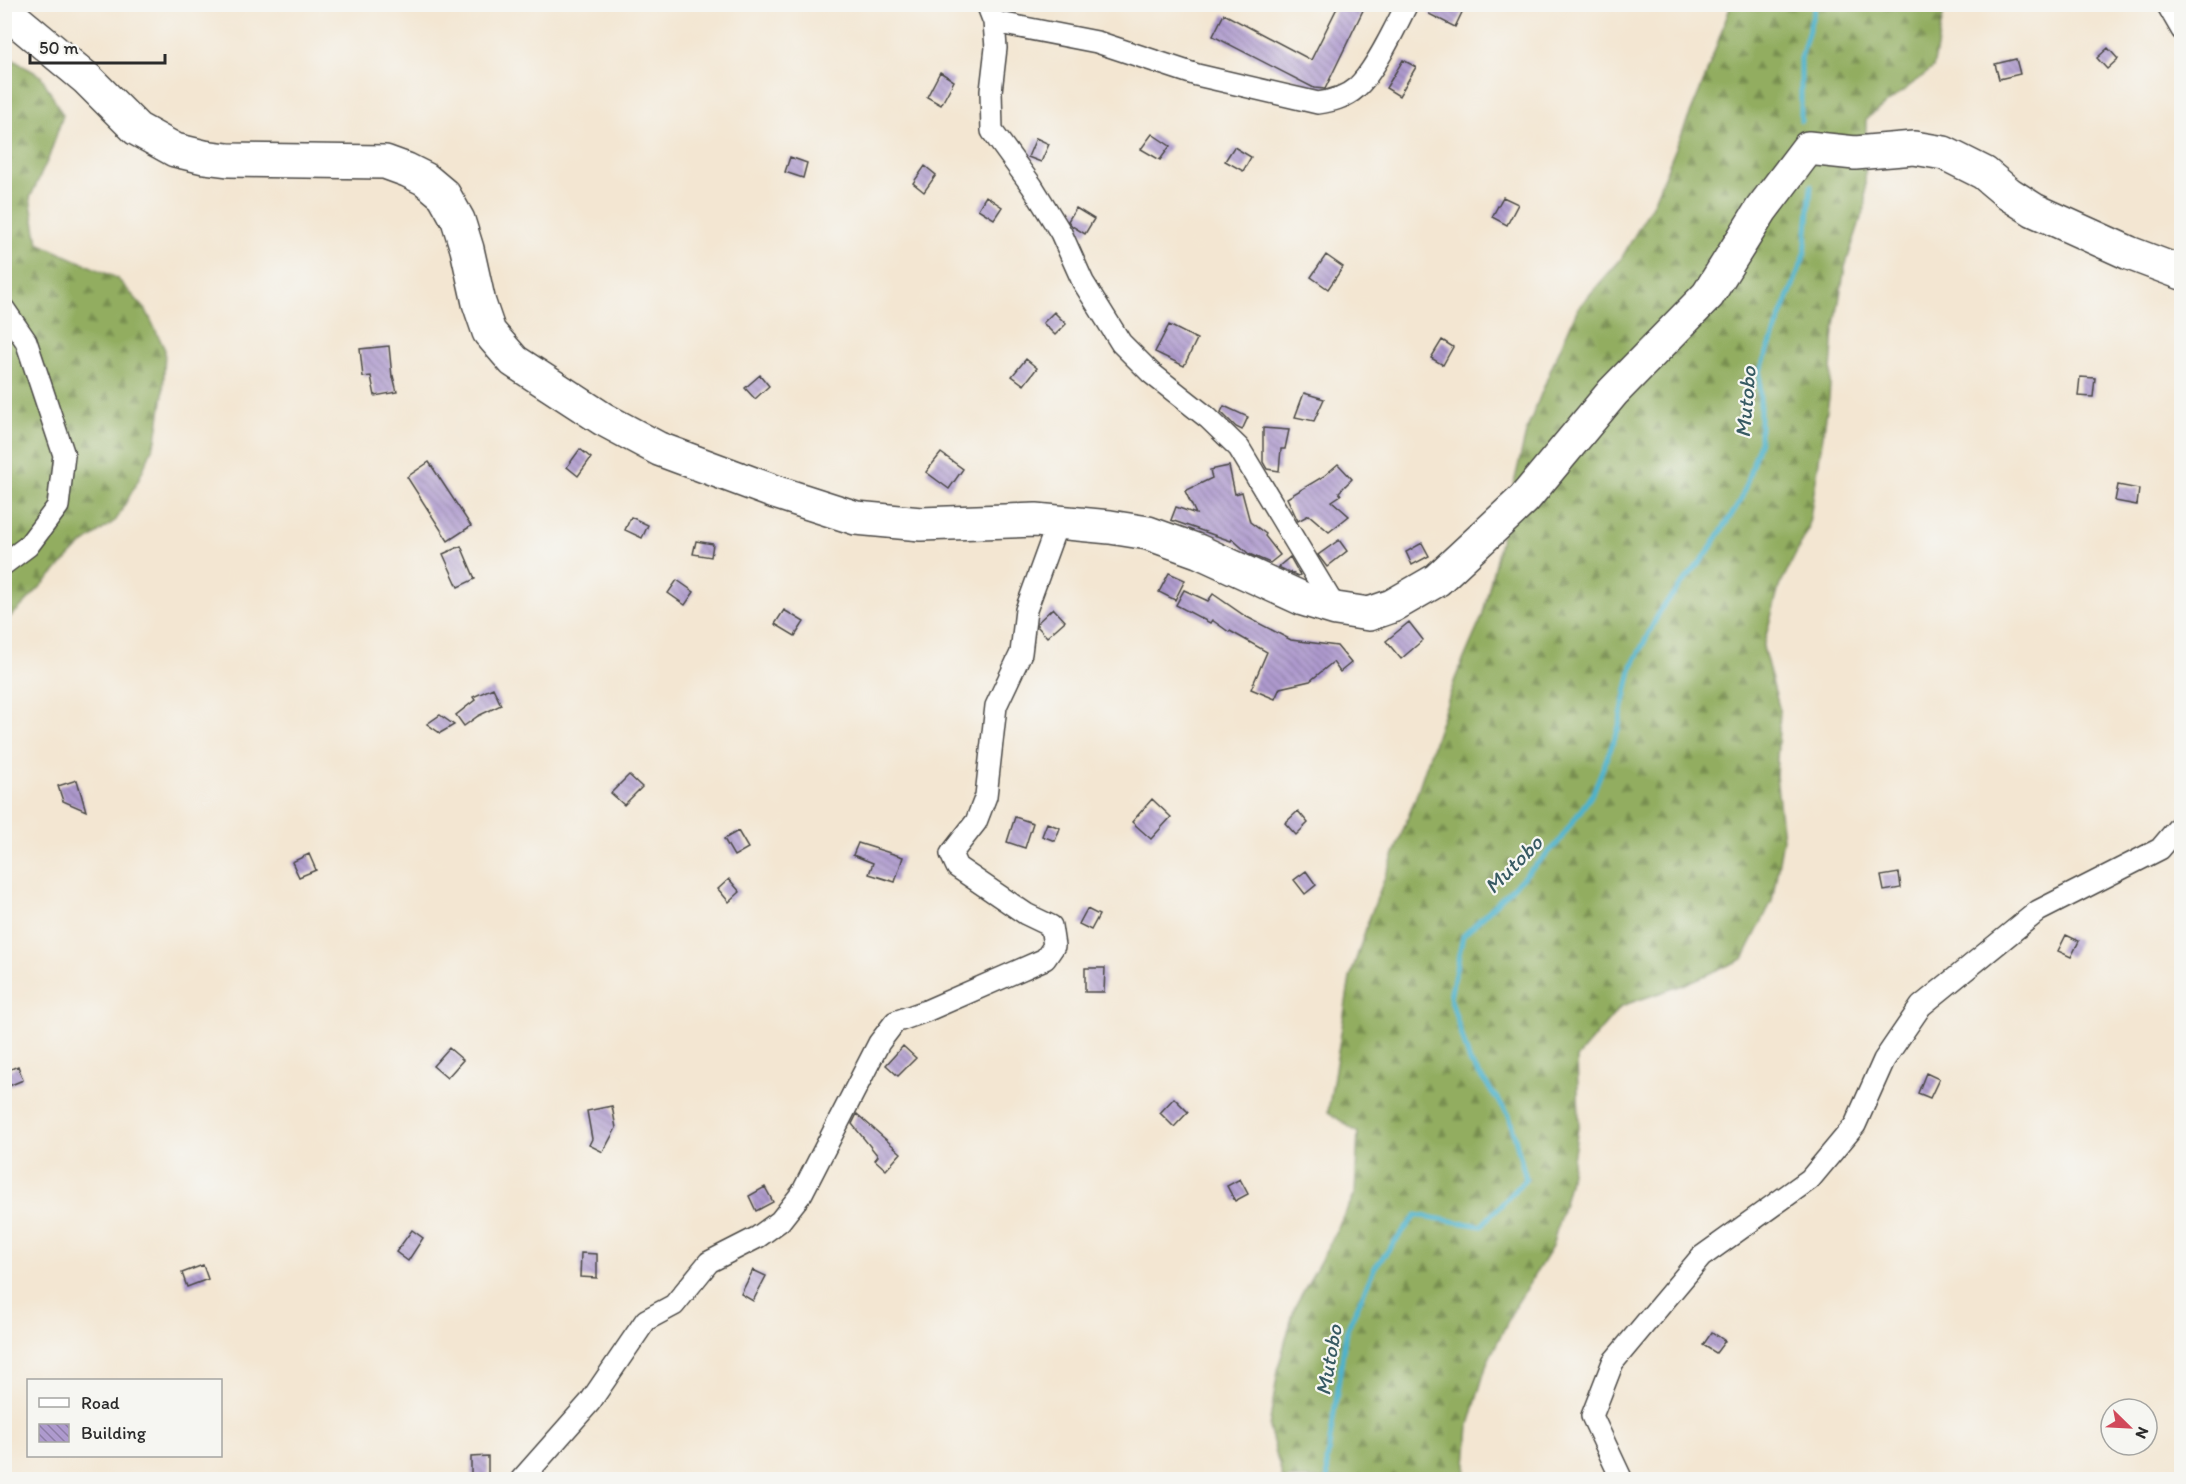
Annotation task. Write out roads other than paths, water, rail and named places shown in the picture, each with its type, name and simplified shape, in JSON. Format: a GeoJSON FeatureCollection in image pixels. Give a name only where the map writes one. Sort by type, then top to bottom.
{"type":"FeatureCollection","features":[{"type":"Feature","properties":{"kind":"main road"},"geometry":{"type":"LineString","coordinates":[[4,10],[87,79],[136,129],[175,150],[228,160],[385,162],[426,179],[444,195],[458,220],[489,332],[514,361],[603,419],[659,449],[775,492],[856,518],[921,524],[1036,520],[1148,533],[1198,550],[1303,599],[1336,609],[1369,614],[1392,606],[1437,580],[1524,499],[1613,392],[1708,295],[1761,210],[1808,148],[1856,153],[1914,148],[1944,153],[1984,173],[2009,194],[2034,210],[2128,253],[2181,273]]}},
{"type":"Feature","properties":{"kind":"street"},"geometry":{"type":"LineString","coordinates":[[1336,609],[1239,448],[1208,418],[1151,373],[1121,343],[1083,282],[1060,233],[1032,186],[992,131],[991,91],[996,48],[991,13],[1097,42],[1197,75],[1318,103],[1335,100],[1356,88],[1370,70],[1407,4]]}},
{"type":"Feature","properties":{"kind":"street"},"geometry":{"type":"LineString","coordinates":[[2167,4],[2181,30]]}},
{"type":"Feature","properties":{"kind":"street"},"geometry":{"type":"LineString","coordinates":[[4,309],[26,341],[64,455],[58,506],[28,546],[4,564]]}},
{"type":"Feature","properties":{"kind":"street"},"geometry":{"type":"LineString","coordinates":[[521,1479],[590,1402],[646,1320],[674,1305],[709,1262],[758,1237],[780,1221],[802,1193],[879,1043],[895,1022],[926,1011],[1045,959],[1054,946],[1051,926],[1026,914],[957,867],[951,854],[976,822],[986,796],[996,706],[1021,653],[1026,610],[1058,522]]}},
{"type":"Feature","properties":{"kind":"street"},"geometry":{"type":"LineString","coordinates":[[1622,1479],[1592,1416],[1613,1362],[1701,1257],[1810,1179],[1855,1125],[1884,1060],[1922,1006],[2038,910],[2160,849],[2181,823]]}},
{"type":"Feature","properties":{"kind":"waterway","name":"Mutobo"},"geometry":{"type":"LineString","coordinates":[[1801,121],[1801,58],[1816,4]]}},
{"type":"Feature","properties":{"kind":"waterway","name":"Mutobo"},"geometry":{"type":"LineString","coordinates":[[1328,1480],[1327,1461],[1346,1332],[1375,1267],[1416,1215],[1481,1226],[1526,1179],[1509,1115],[1470,1062],[1450,997],[1463,936],[1557,844],[1593,793],[1618,730],[1632,666],[1661,609],[1706,555],[1741,500],[1760,441],[1760,371],[1805,254],[1811,186]]}}]}
